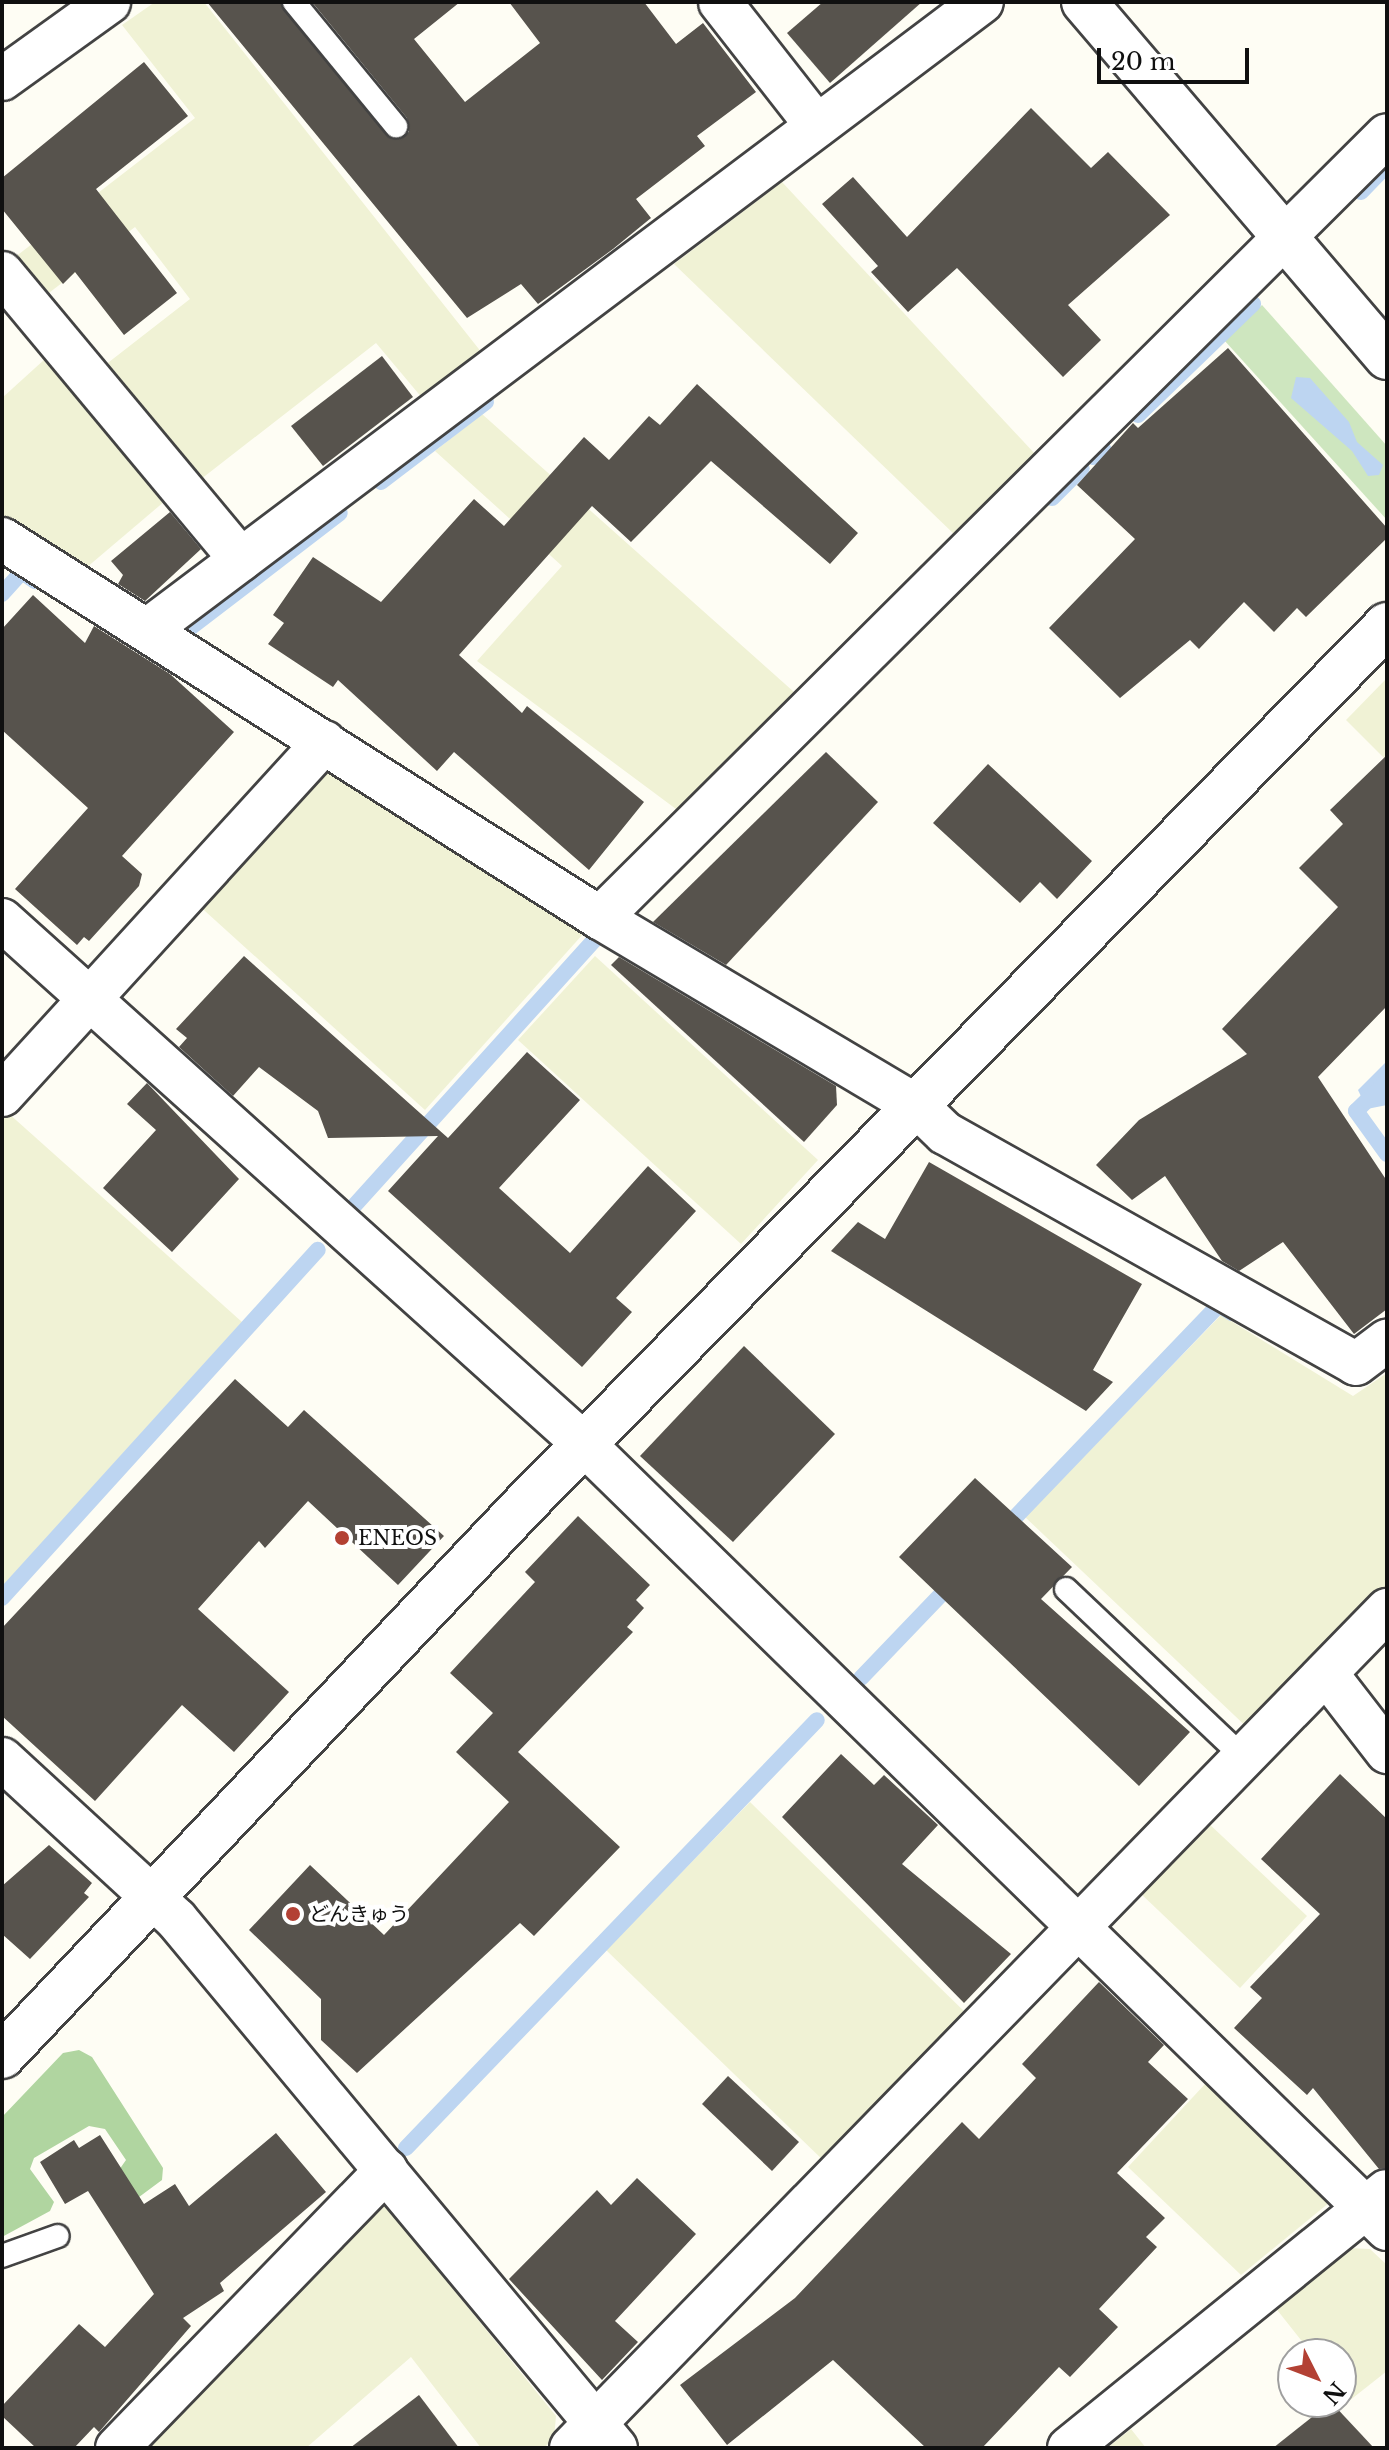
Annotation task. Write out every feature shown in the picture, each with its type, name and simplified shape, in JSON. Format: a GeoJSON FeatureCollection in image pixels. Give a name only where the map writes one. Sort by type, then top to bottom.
{"type":"FeatureCollection","features":[{"type":"Feature","properties":{"kind":"street"},"geometry":{"type":"LineString","coordinates":[[2,79],[109,2]]}},
{"type":"Feature","properties":{"kind":"street"},"geometry":{"type":"LineString","coordinates":[[720,2],[817,126]]}},
{"type":"Feature","properties":{"kind":"street"},"geometry":{"type":"LineString","coordinates":[[150,628],[982,2]]}},
{"type":"Feature","properties":{"kind":"street"},"geometry":{"type":"LineString","coordinates":[[1084,2],[1387,357]]}},
{"type":"Feature","properties":{"kind":"street"},"geometry":{"type":"LineString","coordinates":[[600,918],[1387,135]]}},
{"type":"Feature","properties":{"kind":"street"},"geometry":{"type":"LineString","coordinates":[[2,273],[241,560]]}},
{"type":"Feature","properties":{"kind":"street"},"geometry":{"type":"LineString","coordinates":[[2,539],[150,628],[600,918],[918,1107],[945,1133],[1356,1364],[1387,1341]]}},
{"type":"Feature","properties":{"kind":"street"},"geometry":{"type":"LineString","coordinates":[[2,2056],[150,1894],[584,1444],[918,1107],[1387,625]]}},
{"type":"Feature","properties":{"kind":"street"},"geometry":{"type":"LineString","coordinates":[[2,1095],[324,742]]}},
{"type":"Feature","properties":{"kind":"street"},"geometry":{"type":"LineString","coordinates":[[2,920],[584,1444],[1082,1926],[1380,2209],[1069,2448]]}},
{"type":"Feature","properties":{"kind":"street"},"geometry":{"type":"LineString","coordinates":[[2,1759],[150,1894],[386,2170],[594,2440],[1387,1610]]}},
{"type":"Feature","properties":{"kind":"street"},"geometry":{"type":"LineString","coordinates":[[1326,1673],[1387,1752]]}},
{"type":"Feature","properties":{"kind":"street"},"geometry":{"type":"LineString","coordinates":[[117,2448],[386,2170]]}},
{"type":"Feature","properties":{"kind":"lane"},"geometry":{"type":"LineString","coordinates":[[294,2],[396,126]]}},
{"type":"Feature","properties":{"kind":"lane"},"geometry":{"type":"LineString","coordinates":[[1066,1589],[1244,1758]]}},
{"type":"Feature","properties":{"kind":"lane"},"geometry":{"type":"LineString","coordinates":[[2,2256],[58,2236]]}},
{"type":"Feature","properties":{"kind":"green space"},"geometry":{"type":"Polygon","coordinates":[[[155,2],[204,2],[482,353],[423,399],[376,343],[196,483],[100,369],[190,299],[135,227],[41,299],[10,261],[195,118],[122,25],[155,2]]]}},
{"type":"Feature","properties":{"kind":"green space"},"geometry":{"type":"Polygon","coordinates":[[[782,182],[1036,455],[956,536],[674,264],[782,182]]]}},
{"type":"Feature","properties":{"kind":"green space"},"geometry":{"type":"Polygon","coordinates":[[[1262,305],[1387,446],[1387,520],[1224,340],[1262,305]]]}},
{"type":"Feature","properties":{"kind":"green space"},"geometry":{"type":"Polygon","coordinates":[[[56,349],[172,495],[79,574],[2,525],[2,398],[56,349]]]}},
{"type":"Feature","properties":{"kind":"green space"},"geometry":{"type":"Polygon","coordinates":[[[482,414],[794,692],[676,809],[477,661],[562,566],[435,451],[482,414]]]}},
{"type":"Feature","properties":{"kind":"green space"},"geometry":{"type":"Polygon","coordinates":[[[1387,678],[1387,761],[1346,720],[1387,678]]]}},
{"type":"Feature","properties":{"kind":"green space"},"geometry":{"type":"Polygon","coordinates":[[[335,763],[593,923],[425,1110],[195,902],[319,767],[335,763]]]}},
{"type":"Feature","properties":{"kind":"green space"},"geometry":{"type":"Polygon","coordinates":[[[595,956],[818,1160],[741,1244],[518,1040],[595,956]]]}},
{"type":"Feature","properties":{"kind":"green space"},"geometry":{"type":"Polygon","coordinates":[[[7,1112],[242,1322],[2,1587],[2,1118],[7,1112]]]}},
{"type":"Feature","properties":{"kind":"green space"},"geometry":{"type":"Polygon","coordinates":[[[1221,1315],[1353,1396],[1387,1373],[1387,1593],[1253,1733],[1025,1517],[1221,1315]]]}},
{"type":"Feature","properties":{"kind":"green space"},"geometry":{"type":"Polygon","coordinates":[[[750,1802],[971,2018],[829,2166],[606,1950],[750,1802]]]}},
{"type":"Feature","properties":{"kind":"green space"},"geometry":{"type":"Polygon","coordinates":[[[1206,1821],[1307,1916],[1240,1988],[1139,1892],[1206,1821]]]}},
{"type":"Feature","properties":{"kind":"green space"},"geometry":{"type":"Polygon","coordinates":[[[79,2050],[92,2057],[163,2168],[162,2180],[135,2200],[112,2180],[126,2160],[105,2129],[89,2126],[34,2158],[30,2169],[54,2202],[50,2211],[2,2237],[2,2117],[63,2053],[79,2050]]]}},
{"type":"Feature","properties":{"kind":"green space"},"geometry":{"type":"Polygon","coordinates":[[[1206,2083],[1330,2202],[1241,2275],[1128,2167],[1206,2083]]]}},
{"type":"Feature","properties":{"kind":"green space"},"geometry":{"type":"Polygon","coordinates":[[[381,2200],[556,2416],[554,2438],[544,2448],[481,2448],[411,2357],[306,2448],[139,2448],[381,2200]]]}},
{"type":"Feature","properties":{"kind":"green space"},"geometry":{"type":"Polygon","coordinates":[[[1347,2248],[1370,2249],[1387,2265],[1387,2371],[1357,2395],[1357,2338],[1299,2338],[1274,2306],[1347,2248]]]}},
{"type":"Feature","properties":{"kind":"green space"},"geometry":{"type":"Polygon","coordinates":[[[1131,2429],[1146,2448],[1107,2448],[1131,2429]]]}},
{"type":"Feature","properties":{"kind":"water"},"geometry":{"type":"Polygon","coordinates":[[[1296,377],[1310,378],[1349,422],[1357,442],[1383,465],[1379,475],[1368,476],[1352,451],[1291,398],[1296,377]]]}},
{"type":"Feature","properties":{"kind":"water"},"geometry":{"type":"Polygon","coordinates":[[[1387,1061],[1387,1105],[1367,1109],[1358,1090],[1387,1061]]]}},
{"type":"Feature","properties":{"kind":"building"},"geometry":{"type":"Polygon","coordinates":[[[207,2],[280,2],[392,139],[409,132],[407,118],[312,2],[460,2],[414,39],[465,102],[540,43],[509,2],[644,2],[676,44],[703,23],[756,92],[697,136],[705,146],[636,199],[651,218],[613,249],[538,304],[521,284],[467,318],[207,2]]]}},
{"type":"Feature","properties":{"kind":"building"},"geometry":{"type":"Polygon","coordinates":[[[823,2],[922,2],[830,83],[787,33],[823,2]]]}},
{"type":"Feature","properties":{"kind":"building"},"geometry":{"type":"Polygon","coordinates":[[[144,62],[188,116],[96,189],[177,293],[124,335],[75,272],[63,284],[2,209],[2,178],[144,62]]]}},
{"type":"Feature","properties":{"kind":"building"},"geometry":{"type":"Polygon","coordinates":[[[1031,108],[1091,168],[1108,152],[1170,215],[1068,305],[1101,340],[1063,377],[957,268],[908,312],[871,272],[878,266],[822,204],[853,177],[907,237],[1031,108]]]}},
{"type":"Feature","properties":{"kind":"building"},"geometry":{"type":"Polygon","coordinates":[[[1228,348],[1387,528],[1387,538],[1306,617],[1297,608],[1274,632],[1244,602],[1199,649],[1190,640],[1120,698],[1049,628],[1135,539],[1077,485],[1133,423],[1138,428],[1228,348]]]}},
{"type":"Feature","properties":{"kind":"building"},"geometry":{"type":"Polygon","coordinates":[[[382,356],[413,397],[323,466],[291,426],[382,356]]]}},
{"type":"Feature","properties":{"kind":"building"},"geometry":{"type":"Polygon","coordinates":[[[697,384],[858,533],[830,564],[711,461],[631,542],[592,506],[459,655],[522,713],[527,706],[644,802],[589,870],[454,752],[437,771],[338,680],[333,687],[268,644],[284,623],[273,615],[313,557],[381,602],[474,499],[504,526],[584,437],[609,460],[649,416],[660,425],[697,384]]]}},
{"type":"Feature","properties":{"kind":"building"},"geometry":{"type":"Polygon","coordinates":[[[170,512],[201,549],[145,601],[118,584],[123,575],[111,561],[170,512]]]}},
{"type":"Feature","properties":{"kind":"building"},"geometry":{"type":"Polygon","coordinates":[[[33,595],[85,643],[94,626],[170,674],[234,732],[122,856],[142,874],[139,886],[89,941],[84,937],[77,945],[15,889],[88,808],[2,730],[2,629],[33,595]]]}},
{"type":"Feature","properties":{"kind":"building"},"geometry":{"type":"Polygon","coordinates":[[[826,752],[878,802],[726,965],[653,922],[826,752]]]}},
{"type":"Feature","properties":{"kind":"building"},"geometry":{"type":"Polygon","coordinates":[[[1387,755],[1387,1006],[1318,1077],[1387,1181],[1387,1309],[1354,1334],[1283,1242],[1239,1271],[1222,1261],[1165,1176],[1132,1200],[1096,1165],[1139,1120],[1247,1054],[1222,1029],[1338,907],[1299,868],[1343,824],[1330,810],[1387,755]]]}},
{"type":"Feature","properties":{"kind":"building"},"geometry":{"type":"Polygon","coordinates":[[[988,764],[1092,861],[1057,899],[1040,882],[1020,903],[933,823],[988,764]]]}},
{"type":"Feature","properties":{"kind":"building"},"geometry":{"type":"Polygon","coordinates":[[[244,956],[448,1138],[527,1052],[580,1100],[499,1188],[570,1253],[648,1166],[696,1211],[616,1298],[632,1312],[582,1367],[388,1191],[438,1136],[328,1138],[318,1111],[259,1067],[233,1096],[179,1047],[187,1038],[176,1029],[244,956]]]}},
{"type":"Feature","properties":{"kind":"building"},"geometry":{"type":"Polygon","coordinates":[[[619,957],[836,1086],[837,1105],[804,1142],[611,965],[619,957]]]}},
{"type":"Feature","properties":{"kind":"building"},"geometry":{"type":"Polygon","coordinates":[[[147,1083],[239,1179],[172,1252],[103,1188],[156,1130],[127,1104],[147,1083]]]}},
{"type":"Feature","properties":{"kind":"building"},"geometry":{"type":"Polygon","coordinates":[[[929,1162],[1142,1284],[1093,1370],[1113,1382],[1086,1411],[831,1251],[858,1222],[885,1239],[929,1162]]]}},
{"type":"Feature","properties":{"kind":"building"},"geometry":{"type":"Polygon","coordinates":[[[744,1346],[835,1434],[733,1542],[640,1456],[744,1346]]]}},
{"type":"Feature","properties":{"kind":"building"},"geometry":{"type":"Polygon","coordinates":[[[235,1379],[288,1427],[304,1410],[444,1536],[398,1585],[308,1501],[265,1548],[259,1541],[198,1609],[289,1692],[234,1752],[182,1705],[95,1801],[2,1716],[2,1628],[235,1379]]]}},
{"type":"Feature","properties":{"kind":"building"},"geometry":{"type":"Polygon","coordinates":[[[975,1478],[1072,1567],[1041,1599],[1190,1732],[1139,1786],[899,1557],[975,1478]]]}},
{"type":"Feature","properties":{"kind":"building"},"geometry":{"type":"Polygon","coordinates":[[[578,1516],[650,1585],[636,1600],[644,1608],[627,1627],[633,1632],[518,1752],[620,1847],[534,1936],[520,1923],[357,2073],[321,2040],[321,1999],[249,1930],[310,1865],[384,1935],[509,1802],[456,1752],[493,1713],[450,1673],[535,1582],[525,1572],[578,1516]]]}},
{"type":"Feature","properties":{"kind":"building"},"geometry":{"type":"Polygon","coordinates":[[[841,1754],[874,1785],[884,1775],[938,1825],[902,1864],[1011,1954],[964,2003],[782,1817],[841,1754]]]}},
{"type":"Feature","properties":{"kind":"building"},"geometry":{"type":"Polygon","coordinates":[[[1340,1774],[1387,1819],[1387,2168],[1379,2169],[1313,2088],[1307,2095],[1234,2028],[1262,1998],[1250,1987],[1320,1914],[1261,1859],[1340,1774]]]}},
{"type":"Feature","properties":{"kind":"building"},"geometry":{"type":"Polygon","coordinates":[[[49,1845],[92,1883],[84,1893],[89,1897],[30,1959],[2,1934],[2,1886],[49,1845]]]}},
{"type":"Feature","properties":{"kind":"building"},"geometry":{"type":"Polygon","coordinates":[[[1099,1982],[1164,2045],[1148,2062],[1188,2099],[1117,2173],[1165,2218],[1146,2237],[1157,2247],[1099,2309],[1118,2327],[1070,2377],[1059,2367],[982,2448],[926,2448],[833,2360],[727,2445],[680,2385],[795,2298],[962,2122],[979,2139],[1036,2078],[1022,2064],[1099,1982]]]}},
{"type":"Feature","properties":{"kind":"building"},"geometry":{"type":"Polygon","coordinates":[[[728,2076],[799,2142],[772,2171],[702,2104],[728,2076]]]}},
{"type":"Feature","properties":{"kind":"building"},"geometry":{"type":"Polygon","coordinates":[[[276,2133],[326,2192],[220,2283],[224,2291],[183,2318],[191,2326],[99,2432],[94,2427],[74,2448],[36,2448],[2,2416],[2,2406],[79,2324],[105,2347],[154,2294],[88,2191],[65,2204],[40,2162],[74,2140],[79,2148],[100,2135],[144,2204],[175,2184],[189,2206],[276,2133]]]}},
{"type":"Feature","properties":{"kind":"building"},"geometry":{"type":"Polygon","coordinates":[[[637,2178],[696,2234],[615,2321],[638,2342],[602,2380],[509,2279],[597,2190],[611,2205],[637,2178]]]}},
{"type":"Feature","properties":{"kind":"building"},"geometry":{"type":"Polygon","coordinates":[[[419,2395],[459,2448],[350,2448],[419,2395]]]}},
{"type":"Feature","properties":{"kind":"building"},"geometry":{"type":"Polygon","coordinates":[[[1311,2418],[1346,2418],[1374,2448],[1273,2448],[1311,2418]]]}},
{"type":"Feature","properties":{"kind":"waterway"},"geometry":{"type":"LineString","coordinates":[[1361,192],[1387,165]]}},
{"type":"Feature","properties":{"kind":"waterway"},"geometry":{"type":"LineString","coordinates":[[1138,415],[1253,304]]}},
{"type":"Feature","properties":{"kind":"waterway"},"geometry":{"type":"LineString","coordinates":[[381,482],[486,402]]}},
{"type":"Feature","properties":{"kind":"waterway"},"geometry":{"type":"LineString","coordinates":[[1093,457],[1103,449]]}},
{"type":"Feature","properties":{"kind":"waterway"},"geometry":{"type":"LineString","coordinates":[[1052,498],[1082,468]]}},
{"type":"Feature","properties":{"kind":"waterway"},"geometry":{"type":"LineString","coordinates":[[177,638],[340,513]]}},
{"type":"Feature","properties":{"kind":"waterway"},"geometry":{"type":"LineString","coordinates":[[2,594],[22,572],[35,581]]}},
{"type":"Feature","properties":{"kind":"waterway"},"geometry":{"type":"LineString","coordinates":[[354,1206],[600,934]]}},
{"type":"Feature","properties":{"kind":"waterway"},"geometry":{"type":"LineString","coordinates":[[1387,1081],[1356,1111],[1387,1154]]}},
{"type":"Feature","properties":{"kind":"waterway"},"geometry":{"type":"LineString","coordinates":[[2,1598],[318,1250]]}},
{"type":"Feature","properties":{"kind":"waterway"},"geometry":{"type":"LineString","coordinates":[[1002,1531],[1219,1305],[1232,1313]]}},
{"type":"Feature","properties":{"kind":"waterway"},"geometry":{"type":"LineString","coordinates":[[861,1678],[953,1582]]}},
{"type":"Feature","properties":{"kind":"waterway"},"geometry":{"type":"LineString","coordinates":[[406,2148],[817,1720]]}},
{"type":"Feature","properties":{"kind":"place","name":"ENEOS"},"geometry":{"type":"Point","coordinates":[342,1538]}},
{"type":"Feature","properties":{"kind":"place","name":"どんきゅう"},"geometry":{"type":"Point","coordinates":[293,1914]}}]}
